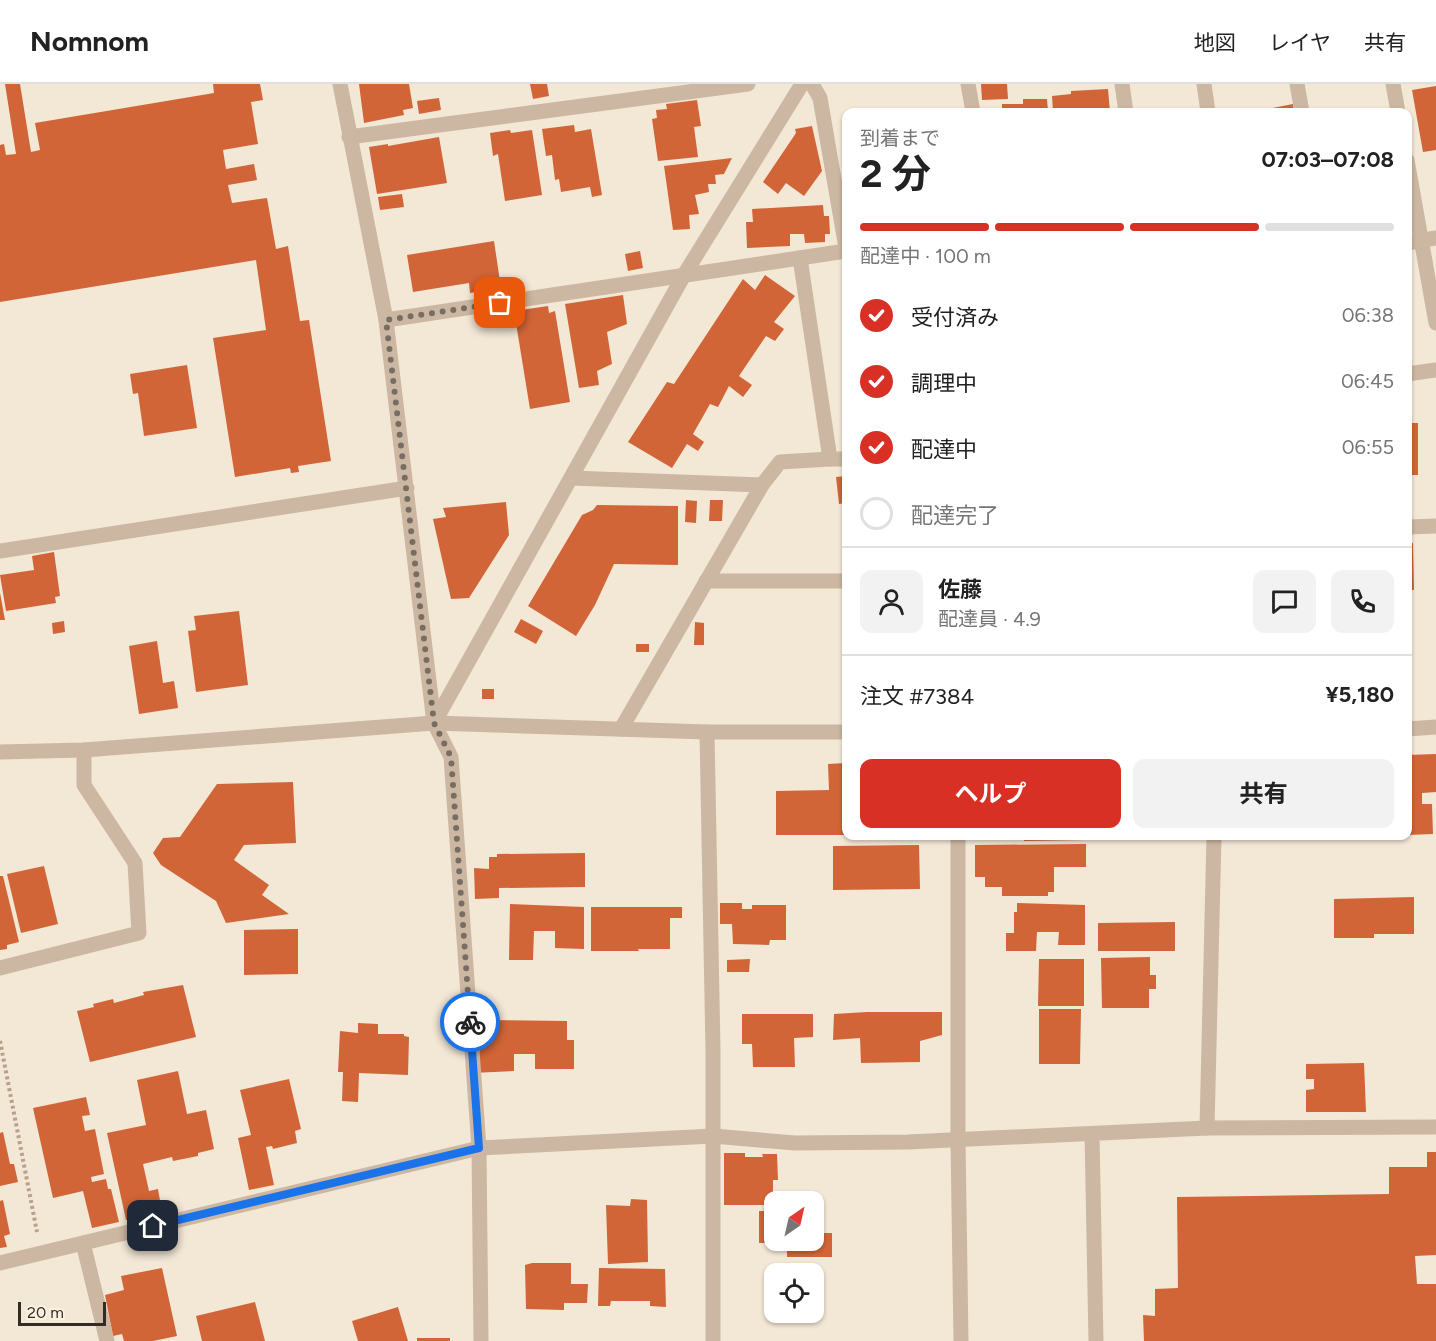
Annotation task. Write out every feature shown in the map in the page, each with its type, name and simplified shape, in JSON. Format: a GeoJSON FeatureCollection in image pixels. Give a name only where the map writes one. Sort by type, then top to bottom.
{"type":"FeatureCollection","features":[{"type":"Feature","properties":{"kind":"street"},"geometry":{"type":"LineString","coordinates":[[340,84],[386,320],[434,723],[451,757],[479,1148],[481,1341]]}},
{"type":"Feature","properties":{"kind":"street"},"geometry":{"type":"LineString","coordinates":[[349,137],[748,84]]}},
{"type":"Feature","properties":{"kind":"street"},"geometry":{"type":"LineString","coordinates":[[434,723],[684,275],[802,84]]}},
{"type":"Feature","properties":{"kind":"street"},"geometry":{"type":"LineString","coordinates":[[812,84],[820,98],[842,226]]}},
{"type":"Feature","properties":{"kind":"street"},"geometry":{"type":"LineString","coordinates":[[968,84],[972,108]]}},
{"type":"Feature","properties":{"kind":"street"},"geometry":{"type":"LineString","coordinates":[[1122,84],[1125,108]]}},
{"type":"Feature","properties":{"kind":"street"},"geometry":{"type":"LineString","coordinates":[[1204,84],[1207,108]]}},
{"type":"Feature","properties":{"kind":"street"},"geometry":{"type":"LineString","coordinates":[[1297,84],[1301,108]]}},
{"type":"Feature","properties":{"kind":"street"},"geometry":{"type":"LineString","coordinates":[[1393,84],[1397,108]]}},
{"type":"Feature","properties":{"kind":"street"},"geometry":{"type":"LineString","coordinates":[[1412,187],[1436,323]]}},
{"type":"Feature","properties":{"kind":"street"},"geometry":{"type":"LineString","coordinates":[[386,320],[842,250]]}},
{"type":"Feature","properties":{"kind":"street"},"geometry":{"type":"LineString","coordinates":[[800,258],[830,459]]}},
{"type":"Feature","properties":{"kind":"street"},"geometry":{"type":"LineString","coordinates":[[1412,373],[1436,370]]}},
{"type":"Feature","properties":{"kind":"street"},"geometry":{"type":"LineString","coordinates":[[621,729],[762,485],[780,462],[842,459]]}},
{"type":"Feature","properties":{"kind":"street"},"geometry":{"type":"LineString","coordinates":[[571,478],[762,485]]}},
{"type":"Feature","properties":{"kind":"street"},"geometry":{"type":"LineString","coordinates":[[0,551],[407,488]]}},
{"type":"Feature","properties":{"kind":"street"},"geometry":{"type":"LineString","coordinates":[[1412,527],[1436,526]]}},
{"type":"Feature","properties":{"kind":"street"},"geometry":{"type":"LineString","coordinates":[[706,581],[842,581]]}},
{"type":"Feature","properties":{"kind":"street"},"geometry":{"type":"LineString","coordinates":[[0,752],[84,750],[434,723],[707,732],[842,732]]}},
{"type":"Feature","properties":{"kind":"street"},"geometry":{"type":"LineString","coordinates":[[1412,729],[1436,728]]}},
{"type":"Feature","properties":{"kind":"street"},"geometry":{"type":"LineString","coordinates":[[707,732],[713,1136],[713,1341]]}},
{"type":"Feature","properties":{"kind":"street"},"geometry":{"type":"LineString","coordinates":[[0,968],[139,933],[135,863],[84,785],[84,750]]}},
{"type":"Feature","properties":{"kind":"street"},"geometry":{"type":"LineString","coordinates":[[958,840],[961,1341]]}},
{"type":"Feature","properties":{"kind":"street"},"geometry":{"type":"LineString","coordinates":[[1207,1128],[1214,840]]}},
{"type":"Feature","properties":{"kind":"street"},"geometry":{"type":"LineString","coordinates":[[0,1263],[479,1148],[713,1136],[795,1143],[958,1140],[1207,1128],[1436,1127]]}},
{"type":"Feature","properties":{"kind":"street"},"geometry":{"type":"LineString","coordinates":[[1092,1134],[1096,1341]]}},
{"type":"Feature","properties":{"kind":"street"},"geometry":{"type":"LineString","coordinates":[[83,1243],[107,1341]]}},
{"type":"Feature","properties":{"kind":"path"},"geometry":{"type":"LineString","coordinates":[[0,1041],[42,1253]]}},
{"type":"Feature","properties":{"kind":"building"},"geometry":{"type":"Polygon","coordinates":[[[5,84],[20,84],[31,152],[40,150],[35,123],[214,93],[213,84],[260,84],[263,100],[251,102],[258,144],[223,150],[226,169],[254,164],[257,180],[228,185],[232,203],[267,198],[276,249],[288,246],[300,321],[309,320],[331,461],[298,466],[299,472],[291,473],[290,468],[235,477],[213,338],[266,330],[256,260],[0,302],[0,145],[4,144],[6,155],[16,154],[5,84]]]}},
{"type":"Feature","properties":{"kind":"building"},"geometry":{"type":"Polygon","coordinates":[[[359,84],[409,84],[413,108],[403,110],[404,115],[364,123],[359,84]]]}},
{"type":"Feature","properties":{"kind":"building"},"geometry":{"type":"Polygon","coordinates":[[[530,84],[547,84],[549,96],[533,99],[530,84]]]}},
{"type":"Feature","properties":{"kind":"building"},"geometry":{"type":"Polygon","coordinates":[[[981,84],[1007,84],[1008,99],[982,100],[981,84]]]}},
{"type":"Feature","properties":{"kind":"building"},"geometry":{"type":"Polygon","coordinates":[[[1436,86],[1436,150],[1423,152],[1412,90],[1436,86]]]}},
{"type":"Feature","properties":{"kind":"building"},"geometry":{"type":"Polygon","coordinates":[[[1108,89],[1110,108],[1053,108],[1052,96],[1071,94],[1071,91],[1108,89]]]}},
{"type":"Feature","properties":{"kind":"building"},"geometry":{"type":"Polygon","coordinates":[[[439,98],[441,110],[419,114],[417,101],[439,98]]]}},
{"type":"Feature","properties":{"kind":"building"},"geometry":{"type":"Polygon","coordinates":[[[1023,99],[1047,99],[1048,108],[1002,108],[1002,104],[1023,104],[1023,99]]]}},
{"type":"Feature","properties":{"kind":"building"},"geometry":{"type":"Polygon","coordinates":[[[697,100],[701,126],[694,127],[698,157],[658,161],[652,119],[657,118],[656,110],[667,109],[666,104],[697,100]]]}},
{"type":"Feature","properties":{"kind":"building"},"geometry":{"type":"Polygon","coordinates":[[[1293,104],[1294,108],[1272,108],[1293,104]]]}},
{"type":"Feature","properties":{"kind":"building"},"geometry":{"type":"Polygon","coordinates":[[[574,125],[575,132],[591,129],[602,195],[592,197],[590,187],[561,192],[559,179],[555,180],[552,155],[546,156],[542,129],[574,125]]]}},
{"type":"Feature","properties":{"kind":"building"},"geometry":{"type":"Polygon","coordinates":[[[812,126],[822,171],[804,196],[786,183],[778,194],[763,182],[796,133],[795,129],[812,126]]]}},
{"type":"Feature","properties":{"kind":"building"},"geometry":{"type":"Polygon","coordinates":[[[510,130],[511,133],[532,130],[542,195],[505,201],[498,154],[493,156],[490,133],[510,130]]]}},
{"type":"Feature","properties":{"kind":"building"},"geometry":{"type":"Polygon","coordinates":[[[439,137],[447,183],[377,194],[369,147],[439,137]]]}},
{"type":"Feature","properties":{"kind":"building"},"geometry":{"type":"Polygon","coordinates":[[[732,158],[724,174],[715,175],[716,184],[708,184],[709,192],[695,195],[699,214],[689,215],[690,229],[673,230],[664,166],[732,158]]]}},
{"type":"Feature","properties":{"kind":"building"},"geometry":{"type":"Polygon","coordinates":[[[402,194],[404,207],[380,210],[378,197],[402,194]]]}},
{"type":"Feature","properties":{"kind":"building"},"geometry":{"type":"Polygon","coordinates":[[[823,205],[824,216],[829,216],[830,234],[825,234],[825,242],[805,243],[804,234],[790,234],[790,246],[747,248],[746,222],[753,222],[752,209],[823,205]]]}},
{"type":"Feature","properties":{"kind":"building"},"geometry":{"type":"Polygon","coordinates":[[[494,241],[501,288],[470,293],[469,283],[413,292],[407,255],[494,241]]]}},
{"type":"Feature","properties":{"kind":"building"},"geometry":{"type":"Polygon","coordinates":[[[640,251],[643,268],[628,271],[625,254],[640,251]]]}},
{"type":"Feature","properties":{"kind":"building"},"geometry":{"type":"Polygon","coordinates":[[[765,275],[795,296],[774,322],[784,329],[775,341],[766,336],[739,376],[752,385],[743,397],[729,386],[718,407],[710,404],[693,434],[704,442],[698,451],[687,444],[672,468],[628,442],[667,382],[674,384],[743,279],[755,290],[765,275]]]}},
{"type":"Feature","properties":{"kind":"building"},"geometry":{"type":"Polygon","coordinates":[[[623,295],[627,324],[607,332],[612,364],[597,371],[599,385],[579,388],[565,304],[623,295]]]}},
{"type":"Feature","properties":{"kind":"building"},"geometry":{"type":"Polygon","coordinates":[[[548,306],[549,313],[555,311],[570,402],[530,409],[514,311],[548,306]]]}},
{"type":"Feature","properties":{"kind":"building"},"geometry":{"type":"Polygon","coordinates":[[[187,365],[197,428],[144,436],[138,393],[133,394],[130,374],[187,365]]]}},
{"type":"Feature","properties":{"kind":"building"},"geometry":{"type":"Polygon","coordinates":[[[1412,423],[1418,423],[1418,475],[1412,475],[1412,423]]]}},
{"type":"Feature","properties":{"kind":"building"},"geometry":{"type":"Polygon","coordinates":[[[842,476],[842,504],[839,504],[836,477],[842,476]]]}},
{"type":"Feature","properties":{"kind":"building"},"geometry":{"type":"Polygon","coordinates":[[[686,500],[697,501],[696,523],[685,522],[686,500]]]}},
{"type":"Feature","properties":{"kind":"building"},"geometry":{"type":"Polygon","coordinates":[[[710,500],[723,500],[722,521],[709,521],[710,500]]]}},
{"type":"Feature","properties":{"kind":"building"},"geometry":{"type":"Polygon","coordinates":[[[506,502],[509,535],[469,598],[451,599],[433,519],[446,517],[443,508],[506,502]]]}},
{"type":"Feature","properties":{"kind":"building"},"geometry":{"type":"Polygon","coordinates":[[[597,505],[678,506],[678,565],[614,564],[595,605],[576,636],[528,606],[582,515],[593,510],[597,505]]]}},
{"type":"Feature","properties":{"kind":"building"},"geometry":{"type":"Polygon","coordinates":[[[1413,543],[1414,590],[1412,590],[1413,543]]]}},
{"type":"Feature","properties":{"kind":"building"},"geometry":{"type":"Polygon","coordinates":[[[54,552],[60,596],[55,597],[56,603],[6,611],[0,575],[34,570],[32,556],[54,552]]]}},
{"type":"Feature","properties":{"kind":"building"},"geometry":{"type":"Polygon","coordinates":[[[0,593],[5,620],[0,620],[0,593]]]}},
{"type":"Feature","properties":{"kind":"building"},"geometry":{"type":"Polygon","coordinates":[[[239,611],[248,685],[196,692],[188,631],[196,630],[194,616],[239,611]]]}},
{"type":"Feature","properties":{"kind":"building"},"geometry":{"type":"Polygon","coordinates":[[[521,619],[543,631],[536,644],[514,632],[521,619]]]}},
{"type":"Feature","properties":{"kind":"building"},"geometry":{"type":"Polygon","coordinates":[[[64,621],[65,632],[53,634],[52,623],[64,621]]]}},
{"type":"Feature","properties":{"kind":"building"},"geometry":{"type":"Polygon","coordinates":[[[695,622],[704,623],[704,645],[694,645],[695,622]]]}},
{"type":"Feature","properties":{"kind":"building"},"geometry":{"type":"Polygon","coordinates":[[[157,641],[163,683],[174,681],[178,708],[139,714],[129,646],[157,641]]]}},
{"type":"Feature","properties":{"kind":"building"},"geometry":{"type":"Polygon","coordinates":[[[636,644],[649,644],[649,652],[636,652],[636,644]]]}},
{"type":"Feature","properties":{"kind":"building"},"geometry":{"type":"Polygon","coordinates":[[[482,689],[494,689],[494,699],[482,699],[482,689]]]}},
{"type":"Feature","properties":{"kind":"building"},"geometry":{"type":"Polygon","coordinates":[[[1436,754],[1436,792],[1422,793],[1422,804],[1432,804],[1433,834],[1412,835],[1412,755],[1436,754]]]}},
{"type":"Feature","properties":{"kind":"building"},"geometry":{"type":"Polygon","coordinates":[[[842,763],[842,835],[776,835],[776,791],[829,790],[828,764],[842,763]]]}},
{"type":"Feature","properties":{"kind":"building"},"geometry":{"type":"Polygon","coordinates":[[[293,782],[296,843],[244,845],[234,860],[269,885],[262,895],[289,914],[226,923],[216,901],[161,865],[153,853],[163,838],[180,837],[217,784],[293,782]]]}},
{"type":"Feature","properties":{"kind":"building"},"geometry":{"type":"Polygon","coordinates":[[[1024,840],[1086,840],[1024,841],[1024,840]]]}},
{"type":"Feature","properties":{"kind":"building"},"geometry":{"type":"Polygon","coordinates":[[[1086,844],[1086,867],[1054,867],[1054,892],[1048,892],[1048,896],[1002,896],[1002,887],[985,887],[985,877],[975,877],[975,845],[1086,844]]]}},
{"type":"Feature","properties":{"kind":"building"},"geometry":{"type":"Polygon","coordinates":[[[919,845],[920,889],[833,890],[833,846],[919,845]]]}},
{"type":"Feature","properties":{"kind":"building"},"geometry":{"type":"Polygon","coordinates":[[[585,853],[585,887],[499,888],[499,898],[475,899],[474,868],[489,869],[489,857],[497,857],[497,854],[585,853]]]}},
{"type":"Feature","properties":{"kind":"building"},"geometry":{"type":"Polygon","coordinates":[[[44,866],[58,924],[21,933],[7,874],[44,866]]]}},
{"type":"Feature","properties":{"kind":"building"},"geometry":{"type":"Polygon","coordinates":[[[0,876],[3,876],[19,942],[7,945],[7,949],[0,950],[0,876]]]}},
{"type":"Feature","properties":{"kind":"building"},"geometry":{"type":"Polygon","coordinates":[[[1414,897],[1414,934],[1374,934],[1374,938],[1334,938],[1334,899],[1414,897]]]}},
{"type":"Feature","properties":{"kind":"building"},"geometry":{"type":"Polygon","coordinates":[[[720,903],[742,903],[742,909],[752,909],[752,905],[786,905],[786,940],[770,940],[769,945],[733,944],[732,924],[720,924],[720,903]]]}},
{"type":"Feature","properties":{"kind":"building"},"geometry":{"type":"Polygon","coordinates":[[[1017,903],[1085,905],[1085,945],[1058,945],[1059,932],[1037,932],[1036,951],[1006,951],[1006,933],[1014,933],[1014,912],[1017,912],[1017,903]]]}},
{"type":"Feature","properties":{"kind":"building"},"geometry":{"type":"Polygon","coordinates":[[[510,904],[584,907],[584,949],[555,948],[555,931],[534,931],[533,960],[509,960],[510,904]]]}},
{"type":"Feature","properties":{"kind":"building"},"geometry":{"type":"Polygon","coordinates":[[[591,907],[682,907],[682,918],[670,918],[670,949],[591,951],[591,907]]]}},
{"type":"Feature","properties":{"kind":"building"},"geometry":{"type":"Polygon","coordinates":[[[1175,922],[1175,951],[1098,951],[1098,923],[1175,922]]]}},
{"type":"Feature","properties":{"kind":"building"},"geometry":{"type":"Polygon","coordinates":[[[298,929],[298,974],[244,975],[244,930],[298,929]]]}},
{"type":"Feature","properties":{"kind":"building"},"geometry":{"type":"Polygon","coordinates":[[[1150,957],[1150,975],[1156,975],[1156,989],[1149,989],[1149,1008],[1102,1008],[1101,958],[1150,957]]]}},
{"type":"Feature","properties":{"kind":"building"},"geometry":{"type":"Polygon","coordinates":[[[750,959],[749,972],[727,972],[727,960],[750,959]]]}},
{"type":"Feature","properties":{"kind":"building"},"geometry":{"type":"Polygon","coordinates":[[[1039,959],[1084,959],[1084,1006],[1038,1006],[1039,959]]]}},
{"type":"Feature","properties":{"kind":"building"},"geometry":{"type":"Polygon","coordinates":[[[183,985],[196,1037],[90,1062],[77,1011],[113,999],[114,1003],[144,995],[143,992],[183,985]]]}},
{"type":"Feature","properties":{"kind":"building"},"geometry":{"type":"Polygon","coordinates":[[[1039,1009],[1081,1009],[1080,1064],[1039,1064],[1039,1009]]]}},
{"type":"Feature","properties":{"kind":"building"},"geometry":{"type":"Polygon","coordinates":[[[942,1012],[942,1035],[920,1041],[920,1062],[861,1063],[860,1038],[833,1040],[834,1014],[942,1012]]]}},
{"type":"Feature","properties":{"kind":"building"},"geometry":{"type":"Polygon","coordinates":[[[742,1014],[813,1014],[813,1037],[794,1038],[795,1067],[753,1067],[752,1044],[742,1044],[742,1014]]]}},
{"type":"Feature","properties":{"kind":"building"},"geometry":{"type":"Polygon","coordinates":[[[480,1020],[567,1021],[567,1040],[574,1040],[574,1069],[535,1069],[535,1054],[514,1054],[514,1071],[472,1073],[479,1061],[480,1020]]]}},
{"type":"Feature","properties":{"kind":"building"},"geometry":{"type":"Polygon","coordinates":[[[358,1023],[378,1024],[378,1034],[404,1034],[409,1037],[408,1075],[359,1073],[358,1102],[342,1101],[343,1072],[338,1072],[340,1031],[358,1033],[358,1023]]]}},
{"type":"Feature","properties":{"kind":"building"},"geometry":{"type":"Polygon","coordinates":[[[1364,1063],[1366,1112],[1306,1112],[1306,1090],[1314,1089],[1314,1079],[1306,1079],[1306,1064],[1364,1063]]]}},
{"type":"Feature","properties":{"kind":"building"},"geometry":{"type":"Polygon","coordinates":[[[178,1071],[187,1114],[206,1110],[214,1149],[198,1153],[198,1156],[173,1161],[172,1157],[143,1164],[149,1191],[158,1189],[162,1212],[126,1220],[107,1133],[146,1125],[137,1080],[178,1071]]]}},
{"type":"Feature","properties":{"kind":"building"},"geometry":{"type":"Polygon","coordinates":[[[289,1079],[301,1129],[295,1131],[297,1143],[273,1149],[272,1146],[266,1147],[274,1185],[249,1190],[238,1138],[251,1135],[240,1090],[289,1079]]]}},
{"type":"Feature","properties":{"kind":"building"},"geometry":{"type":"Polygon","coordinates":[[[86,1097],[90,1115],[82,1116],[85,1131],[95,1129],[104,1174],[91,1177],[92,1182],[106,1179],[108,1189],[111,1189],[119,1222],[92,1228],[83,1191],[53,1198],[33,1108],[86,1097]]]}},
{"type":"Feature","properties":{"kind":"building"},"geometry":{"type":"Polygon","coordinates":[[[3,1132],[10,1164],[14,1164],[18,1182],[0,1186],[0,1133],[3,1132]]]}},
{"type":"Feature","properties":{"kind":"building"},"geometry":{"type":"Polygon","coordinates":[[[1427,1152],[1436,1152],[1436,1255],[1415,1256],[1417,1284],[1436,1284],[1436,1341],[1144,1341],[1143,1315],[1155,1316],[1155,1289],[1178,1288],[1177,1197],[1389,1194],[1389,1167],[1427,1167],[1427,1152]]]}},
{"type":"Feature","properties":{"kind":"building"},"geometry":{"type":"Polygon","coordinates":[[[724,1153],[745,1153],[745,1157],[777,1154],[778,1180],[773,1180],[773,1191],[764,1191],[764,1205],[724,1205],[724,1153]]]}},
{"type":"Feature","properties":{"kind":"building"},"geometry":{"type":"Polygon","coordinates":[[[631,1199],[647,1200],[648,1262],[608,1264],[606,1205],[630,1206],[631,1199]]]}},
{"type":"Feature","properties":{"kind":"building"},"geometry":{"type":"Polygon","coordinates":[[[3,1200],[10,1234],[4,1236],[7,1247],[0,1248],[0,1201],[3,1200]]]}},
{"type":"Feature","properties":{"kind":"building"},"geometry":{"type":"Polygon","coordinates":[[[759,1211],[764,1211],[764,1243],[759,1243],[759,1211]]]}},
{"type":"Feature","properties":{"kind":"building"},"geometry":{"type":"Polygon","coordinates":[[[824,1233],[832,1233],[832,1257],[787,1257],[787,1251],[824,1251],[824,1233]]]}},
{"type":"Feature","properties":{"kind":"building"},"geometry":{"type":"Polygon","coordinates":[[[571,1263],[571,1284],[588,1284],[587,1303],[564,1303],[564,1310],[526,1309],[525,1265],[571,1263]]]}},
{"type":"Feature","properties":{"kind":"building"},"geometry":{"type":"Polygon","coordinates":[[[162,1268],[177,1336],[153,1341],[124,1341],[122,1334],[113,1336],[105,1295],[124,1290],[121,1276],[162,1268]]]}},
{"type":"Feature","properties":{"kind":"building"},"geometry":{"type":"Polygon","coordinates":[[[599,1268],[665,1269],[666,1307],[650,1306],[650,1301],[611,1301],[610,1306],[598,1306],[599,1268]]]}},
{"type":"Feature","properties":{"kind":"building"},"geometry":{"type":"Polygon","coordinates":[[[255,1302],[265,1341],[202,1341],[196,1316],[255,1302]]]}},
{"type":"Feature","properties":{"kind":"building"},"geometry":{"type":"Polygon","coordinates":[[[398,1307],[408,1341],[358,1341],[352,1321],[398,1307]]]}},
{"type":"Feature","properties":{"kind":"building"},"geometry":{"type":"Polygon","coordinates":[[[417,1338],[450,1338],[450,1341],[417,1341],[417,1338]]]}},
{"type":"Feature","properties":{"kind":"way so far"},"geometry":{"type":"LineString","coordinates":[[470,1022],[451,757],[434,723],[386,320],[500,303]]}},
{"type":"Feature","properties":{"kind":"route"},"geometry":{"type":"LineString","coordinates":[[153,1226],[479,1148],[470,1022]]}}]}
